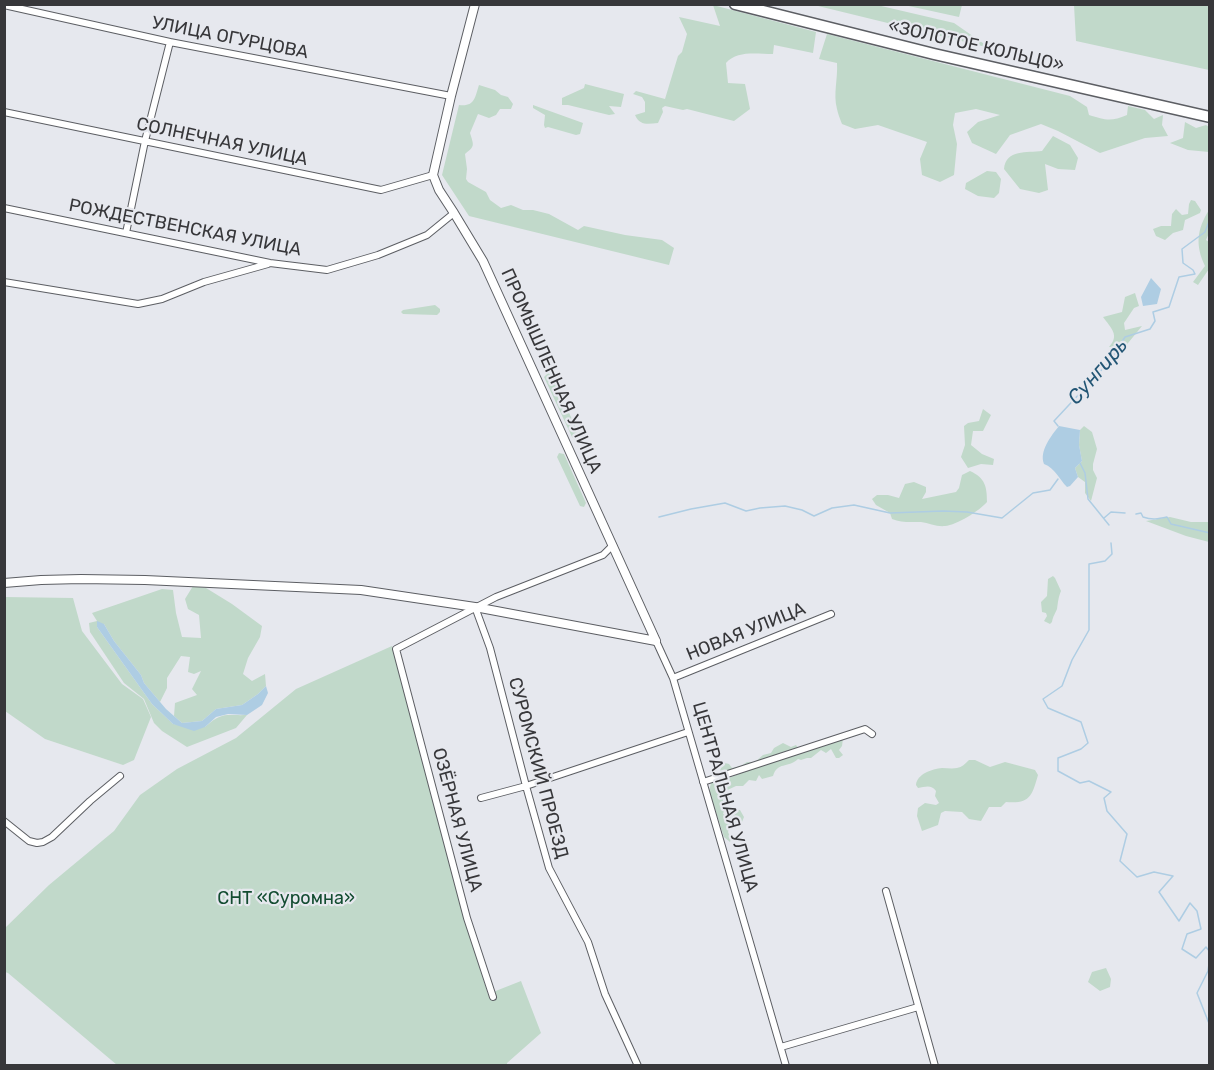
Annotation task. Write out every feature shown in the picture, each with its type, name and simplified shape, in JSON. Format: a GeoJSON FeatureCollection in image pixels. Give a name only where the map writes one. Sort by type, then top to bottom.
{"type":"FeatureCollection","features":[{"type":"Feature","properties":{"kind":"highway","name":"«ЗОЛОТОЕ КОЛЬЦО»"},"geometry":{"type":"LineString","coordinates":[[735,4],[934,54],[1209,117]]}},
{"type":"Feature","properties":{"kind":"highway","name":"«ЗОЛОТОЕ КОЛЬЦО»"},"geometry":{"type":"LineString","coordinates":[[764,4],[935,47],[1209,109]]}},
{"type":"Feature","properties":{"kind":"street"},"geometry":{"type":"LineString","coordinates":[[432,175],[475,4]]}},
{"type":"Feature","properties":{"kind":"street","name":"УЛИЦА ОГУРЦОВА"},"geometry":{"type":"LineString","coordinates":[[4,5],[170,42],[451,96]]}},
{"type":"Feature","properties":{"kind":"street"},"geometry":{"type":"LineString","coordinates":[[126,233],[145,141],[170,42]]}},
{"type":"Feature","properties":{"kind":"street","name":"СОЛНЕЧНАЯ УЛИЦА"},"geometry":{"type":"LineString","coordinates":[[4,112],[381,190],[432,175]]}},
{"type":"Feature","properties":{"kind":"street","name":"ПРОМЫШЛЕННАЯ УЛИЦА"},"geometry":{"type":"LineString","coordinates":[[432,175],[483,261],[613,545]]}},
{"type":"Feature","properties":{"kind":"street","name":"РОЖДЕСТВЕНСКАЯ УЛИЦА"},"geometry":{"type":"LineString","coordinates":[[4,208],[270,263],[327,270],[378,255],[427,235],[454,213]]}},
{"type":"Feature","properties":{"kind":"street"},"geometry":{"type":"LineString","coordinates":[[4,282],[138,304],[162,299],[204,282],[270,263]]}},
{"type":"Feature","properties":{"kind":"street"},"geometry":{"type":"LineString","coordinates":[[476,607],[603,555],[613,545]]}},
{"type":"Feature","properties":{"kind":"street","name":"ЦЕНТРАЛЬНАЯ УЛИЦА"},"geometry":{"type":"LineString","coordinates":[[613,545],[673,678],[786,1065]]}},
{"type":"Feature","properties":{"kind":"street"},"geometry":{"type":"LineString","coordinates":[[4,583],[71,579],[145,580],[362,590],[476,607],[656,641]]}},
{"type":"Feature","properties":{"kind":"street","name":"ОЗЁРНАЯ УЛИЦА"},"geometry":{"type":"LineString","coordinates":[[476,607],[396,650],[467,918],[493,997]]}},
{"type":"Feature","properties":{"kind":"street","name":"СУРОМСКИЙ ПРОЕЗД"},"geometry":{"type":"LineString","coordinates":[[476,607],[490,648],[549,868],[588,942],[605,994],[638,1065]]}},
{"type":"Feature","properties":{"kind":"street","name":"НОВАЯ УЛИЦА"},"geometry":{"type":"LineString","coordinates":[[673,678],[831,615]]}},
{"type":"Feature","properties":{"kind":"street"},"geometry":{"type":"LineString","coordinates":[[703,782],[865,729],[872,734]]}},
{"type":"Feature","properties":{"kind":"street"},"geometry":{"type":"LineString","coordinates":[[481,798],[526,786],[688,732]]}},
{"type":"Feature","properties":{"kind":"street"},"geometry":{"type":"LineString","coordinates":[[4,820],[29,841],[43,842],[52,837],[120,776]]}},
{"type":"Feature","properties":{"kind":"street"},"geometry":{"type":"LineString","coordinates":[[886,891],[934,1065]]}},
{"type":"Feature","properties":{"kind":"street"},"geometry":{"type":"LineString","coordinates":[[781,1047],[918,1007]]}},
{"type":"Feature","properties":{"kind":"green space"},"geometry":{"type":"Polygon","coordinates":[[[713,5],[816,32],[813,53],[774,45],[773,54],[741,54],[726,63],[728,83],[745,84],[750,109],[734,121],[665,106],[662,108],[663,112],[658,123],[642,123],[635,115],[645,112],[645,102],[642,97],[633,94],[636,91],[665,99],[687,34],[679,17],[720,26],[713,5]]]}},
{"type":"Feature","properties":{"kind":"green space"},"geometry":{"type":"Polygon","coordinates":[[[814,5],[877,5],[954,23],[990,48],[814,5]]]}},
{"type":"Feature","properties":{"kind":"green space"},"geometry":{"type":"Polygon","coordinates":[[[904,5],[962,5],[959,17],[904,5]]]}},
{"type":"Feature","properties":{"kind":"green space"},"geometry":{"type":"Polygon","coordinates":[[[1074,5],[1209,5],[1209,70],[1076,41],[1074,5]]]}},
{"type":"Feature","properties":{"kind":"green space"},"geometry":{"type":"Polygon","coordinates":[[[827,34],[1070,96],[1087,107],[1089,115],[1099,118],[1108,120],[1127,115],[1128,106],[1145,110],[1154,119],[1163,115],[1162,125],[1168,136],[1145,138],[1100,153],[1041,124],[1010,135],[996,154],[972,143],[967,132],[978,122],[1000,115],[976,109],[955,113],[953,125],[957,144],[954,175],[940,182],[922,175],[920,159],[927,142],[878,125],[855,129],[842,124],[836,103],[837,63],[819,59],[827,34]]]}},
{"type":"Feature","properties":{"kind":"green space"},"geometry":{"type":"Polygon","coordinates":[[[585,84],[624,94],[621,107],[609,106],[615,114],[609,115],[562,105],[562,98],[584,88],[585,84]]]}},
{"type":"Feature","properties":{"kind":"green space"},"geometry":{"type":"Polygon","coordinates":[[[479,85],[508,97],[513,104],[511,109],[500,109],[496,115],[489,118],[478,114],[470,133],[473,145],[465,154],[468,182],[486,192],[490,200],[501,208],[511,205],[523,210],[549,214],[578,230],[584,226],[662,240],[674,248],[669,265],[469,216],[442,175],[459,105],[471,103],[479,85]]]}},
{"type":"Feature","properties":{"kind":"green space"},"geometry":{"type":"Polygon","coordinates":[[[533,105],[583,123],[580,134],[545,128],[545,115],[533,108],[533,105]]]}},
{"type":"Feature","properties":{"kind":"green space"},"geometry":{"type":"Polygon","coordinates":[[[1185,122],[1196,128],[1206,125],[1209,127],[1209,152],[1188,150],[1170,143],[1183,138],[1185,122]]]}},
{"type":"Feature","properties":{"kind":"green space"},"geometry":{"type":"Polygon","coordinates":[[[1053,136],[1070,145],[1078,158],[1075,170],[1058,169],[1045,164],[1048,190],[1039,193],[1020,189],[1004,169],[1009,158],[1018,153],[1042,151],[1053,136]]]}},
{"type":"Feature","properties":{"kind":"green space"},"geometry":{"type":"Polygon","coordinates":[[[987,171],[996,172],[1001,179],[999,193],[994,198],[978,196],[965,189],[966,183],[987,171]]]}},
{"type":"Feature","properties":{"kind":"green space"},"geometry":{"type":"Polygon","coordinates":[[[1191,200],[1195,201],[1201,210],[1200,213],[1185,220],[1183,230],[1173,233],[1165,240],[1156,236],[1153,229],[1171,226],[1172,214],[1176,209],[1182,215],[1188,214],[1191,200]]]}},
{"type":"Feature","properties":{"kind":"green space"},"geometry":{"type":"Polygon","coordinates":[[[1209,210],[1209,233],[1206,240],[1209,242],[1209,269],[1198,285],[1193,282],[1205,266],[1200,251],[1199,237],[1209,210]]]}},
{"type":"Feature","properties":{"kind":"green space"},"geometry":{"type":"Polygon","coordinates":[[[1135,293],[1139,306],[1134,308],[1124,323],[1125,330],[1142,326],[1124,348],[1109,347],[1114,335],[1103,317],[1122,312],[1125,297],[1135,293]]]}},
{"type":"Feature","properties":{"kind":"green space"},"geometry":{"type":"Polygon","coordinates":[[[435,305],[440,309],[437,315],[403,314],[401,312],[403,310],[435,305]]]}},
{"type":"Feature","properties":{"kind":"green space"},"geometry":{"type":"Polygon","coordinates":[[[548,373],[580,436],[580,441],[577,443],[544,377],[548,373]]]}},
{"type":"Feature","properties":{"kind":"green space"},"geometry":{"type":"Polygon","coordinates":[[[983,409],[991,415],[983,431],[973,431],[971,445],[982,454],[994,459],[993,465],[981,464],[968,468],[961,457],[965,445],[964,426],[979,421],[983,409]]]}},
{"type":"Feature","properties":{"kind":"green space"},"geometry":{"type":"Polygon","coordinates":[[[1084,426],[1092,432],[1097,449],[1093,470],[1097,478],[1091,501],[1085,493],[1085,482],[1078,477],[1075,468],[1082,461],[1079,445],[1080,430],[1084,426]]]}},
{"type":"Feature","properties":{"kind":"green space"},"geometry":{"type":"Polygon","coordinates":[[[559,453],[564,454],[586,503],[584,507],[580,506],[557,457],[559,453]]]}},
{"type":"Feature","properties":{"kind":"green space"},"geometry":{"type":"Polygon","coordinates":[[[970,471],[984,483],[987,502],[968,517],[950,525],[939,526],[892,519],[890,513],[876,505],[872,499],[877,495],[899,498],[905,484],[914,482],[926,487],[922,499],[956,492],[962,475],[970,471]]]}},
{"type":"Feature","properties":{"kind":"green space"},"geometry":{"type":"Polygon","coordinates":[[[1170,517],[1191,522],[1209,522],[1209,542],[1146,521],[1170,517]]]}},
{"type":"Feature","properties":{"kind":"green space"},"geometry":{"type":"Polygon","coordinates":[[[1053,576],[1061,591],[1057,609],[1050,624],[1044,621],[1047,616],[1042,612],[1041,602],[1047,596],[1048,579],[1053,576]]]}},
{"type":"Feature","properties":{"kind":"green space"},"geometry":{"type":"Polygon","coordinates":[[[193,586],[206,588],[262,626],[260,637],[248,658],[243,674],[252,681],[265,674],[266,686],[242,705],[216,709],[202,721],[182,723],[174,716],[175,703],[197,695],[192,689],[201,671],[194,674],[188,672],[190,657],[181,656],[167,678],[167,688],[160,702],[144,683],[141,675],[114,641],[104,624],[97,627],[152,704],[173,724],[205,727],[221,716],[247,715],[236,728],[187,747],[154,723],[144,699],[124,683],[90,632],[89,623],[97,621],[92,613],[162,589],[173,590],[182,637],[201,638],[199,615],[188,609],[185,599],[193,586]]]}},
{"type":"Feature","properties":{"kind":"green space"},"geometry":{"type":"Polygon","coordinates":[[[5,597],[73,598],[82,631],[122,684],[143,699],[151,717],[134,760],[123,765],[45,739],[5,711],[5,597]]]}},
{"type":"Feature","properties":{"kind":"green space","name":"СНТ «Суромна»"},"geometry":{"type":"Polygon","coordinates":[[[392,646],[465,922],[488,994],[521,981],[541,1033],[507,1065],[117,1065],[5,972],[5,928],[49,885],[114,831],[140,795],[177,769],[236,738],[296,689],[392,646]]]}},
{"type":"Feature","properties":{"kind":"green space"},"geometry":{"type":"Polygon","coordinates":[[[843,738],[839,750],[843,755],[839,758],[836,758],[831,749],[826,753],[821,750],[811,758],[798,759],[777,768],[773,776],[762,779],[759,775],[756,781],[749,780],[743,786],[736,786],[721,793],[725,808],[723,814],[740,810],[744,817],[742,822],[734,823],[730,827],[728,832],[730,842],[724,837],[709,791],[711,783],[720,782],[843,738]]]}},
{"type":"Feature","properties":{"kind":"green space"},"geometry":{"type":"Polygon","coordinates":[[[783,743],[791,747],[796,745],[799,749],[714,775],[720,771],[722,764],[729,764],[732,768],[747,762],[755,762],[783,743]]]}},
{"type":"Feature","properties":{"kind":"green space"},"geometry":{"type":"Polygon","coordinates":[[[969,760],[975,760],[990,767],[1005,762],[1035,770],[1038,775],[1032,793],[1020,802],[1006,802],[1001,807],[989,807],[981,821],[969,819],[962,812],[945,811],[941,813],[938,825],[922,831],[917,816],[918,808],[925,803],[936,805],[939,803],[935,796],[936,791],[932,787],[918,788],[917,781],[926,773],[942,768],[959,768],[969,760]]]}},
{"type":"Feature","properties":{"kind":"green space"},"geometry":{"type":"Polygon","coordinates":[[[1106,968],[1111,979],[1110,987],[1100,991],[1088,982],[1092,972],[1106,968]]]}},
{"type":"Feature","properties":{"kind":"water"},"geometry":{"type":"Polygon","coordinates":[[[1151,278],[1161,289],[1157,304],[1143,306],[1141,297],[1151,278]]]}},
{"type":"Feature","properties":{"kind":"water"},"geometry":{"type":"Polygon","coordinates":[[[1059,426],[1080,430],[1079,445],[1082,461],[1075,468],[1078,477],[1067,487],[1054,471],[1044,464],[1043,459],[1047,444],[1059,426]]]}},
{"type":"Feature","properties":{"kind":"water"},"geometry":{"type":"Polygon","coordinates":[[[97,621],[104,624],[114,641],[141,675],[144,683],[166,709],[182,723],[202,721],[216,709],[242,705],[266,686],[268,693],[262,705],[247,715],[228,714],[216,717],[205,727],[194,731],[173,724],[152,704],[97,627],[97,621]]]}},
{"type":"Feature","properties":{"kind":"waterway","name":"Сунгирь"},"geometry":{"type":"LineString","coordinates":[[1058,426],[1054,421],[1109,362],[1125,337],[1150,329],[1155,321],[1153,312],[1169,307],[1179,277],[1195,274],[1183,263],[1182,249],[1205,232],[1210,219]]}},
{"type":"Feature","properties":{"kind":"waterway","name":"Сунгирь"},"geometry":{"type":"LineString","coordinates":[[1080,463],[1085,473],[1088,499],[1109,525]]}},
{"type":"Feature","properties":{"kind":"waterway"},"geometry":{"type":"LineString","coordinates":[[659,517],[725,503],[746,511],[785,506],[814,516],[832,508],[854,505],[890,513],[967,512],[1002,518],[1033,493],[1050,490],[1058,479]]}},
{"type":"Feature","properties":{"kind":"waterway"},"geometry":{"type":"LineString","coordinates":[[1104,518],[1111,512],[1125,513]]}},
{"type":"Feature","properties":{"kind":"waterway"},"geometry":{"type":"LineString","coordinates":[[1136,514],[1141,513],[1143,517],[1152,519],[1167,517],[1171,524],[1210,533]]}},
{"type":"Feature","properties":{"kind":"waterway","name":"Сунгирь"},"geometry":{"type":"LineString","coordinates":[[1111,543],[1112,554],[1105,561],[1089,564],[1089,630],[1072,660],[1062,686],[1043,699],[1048,708],[1081,722],[1088,743],[1081,749],[1058,758],[1058,771],[1080,783],[1089,781],[1111,792],[1104,798],[1107,811],[1127,834],[1120,861],[1137,877],[1154,872],[1173,876],[1159,892],[1179,921],[1190,903],[1197,911],[1201,929],[1187,934],[1182,949],[1196,958],[1206,947],[1210,952]]}},
{"type":"Feature","properties":{"kind":"waterway","name":"Сунгирь"},"geometry":{"type":"LineString","coordinates":[[1210,957],[1208,971],[1197,993],[1210,1026]]}}]}
